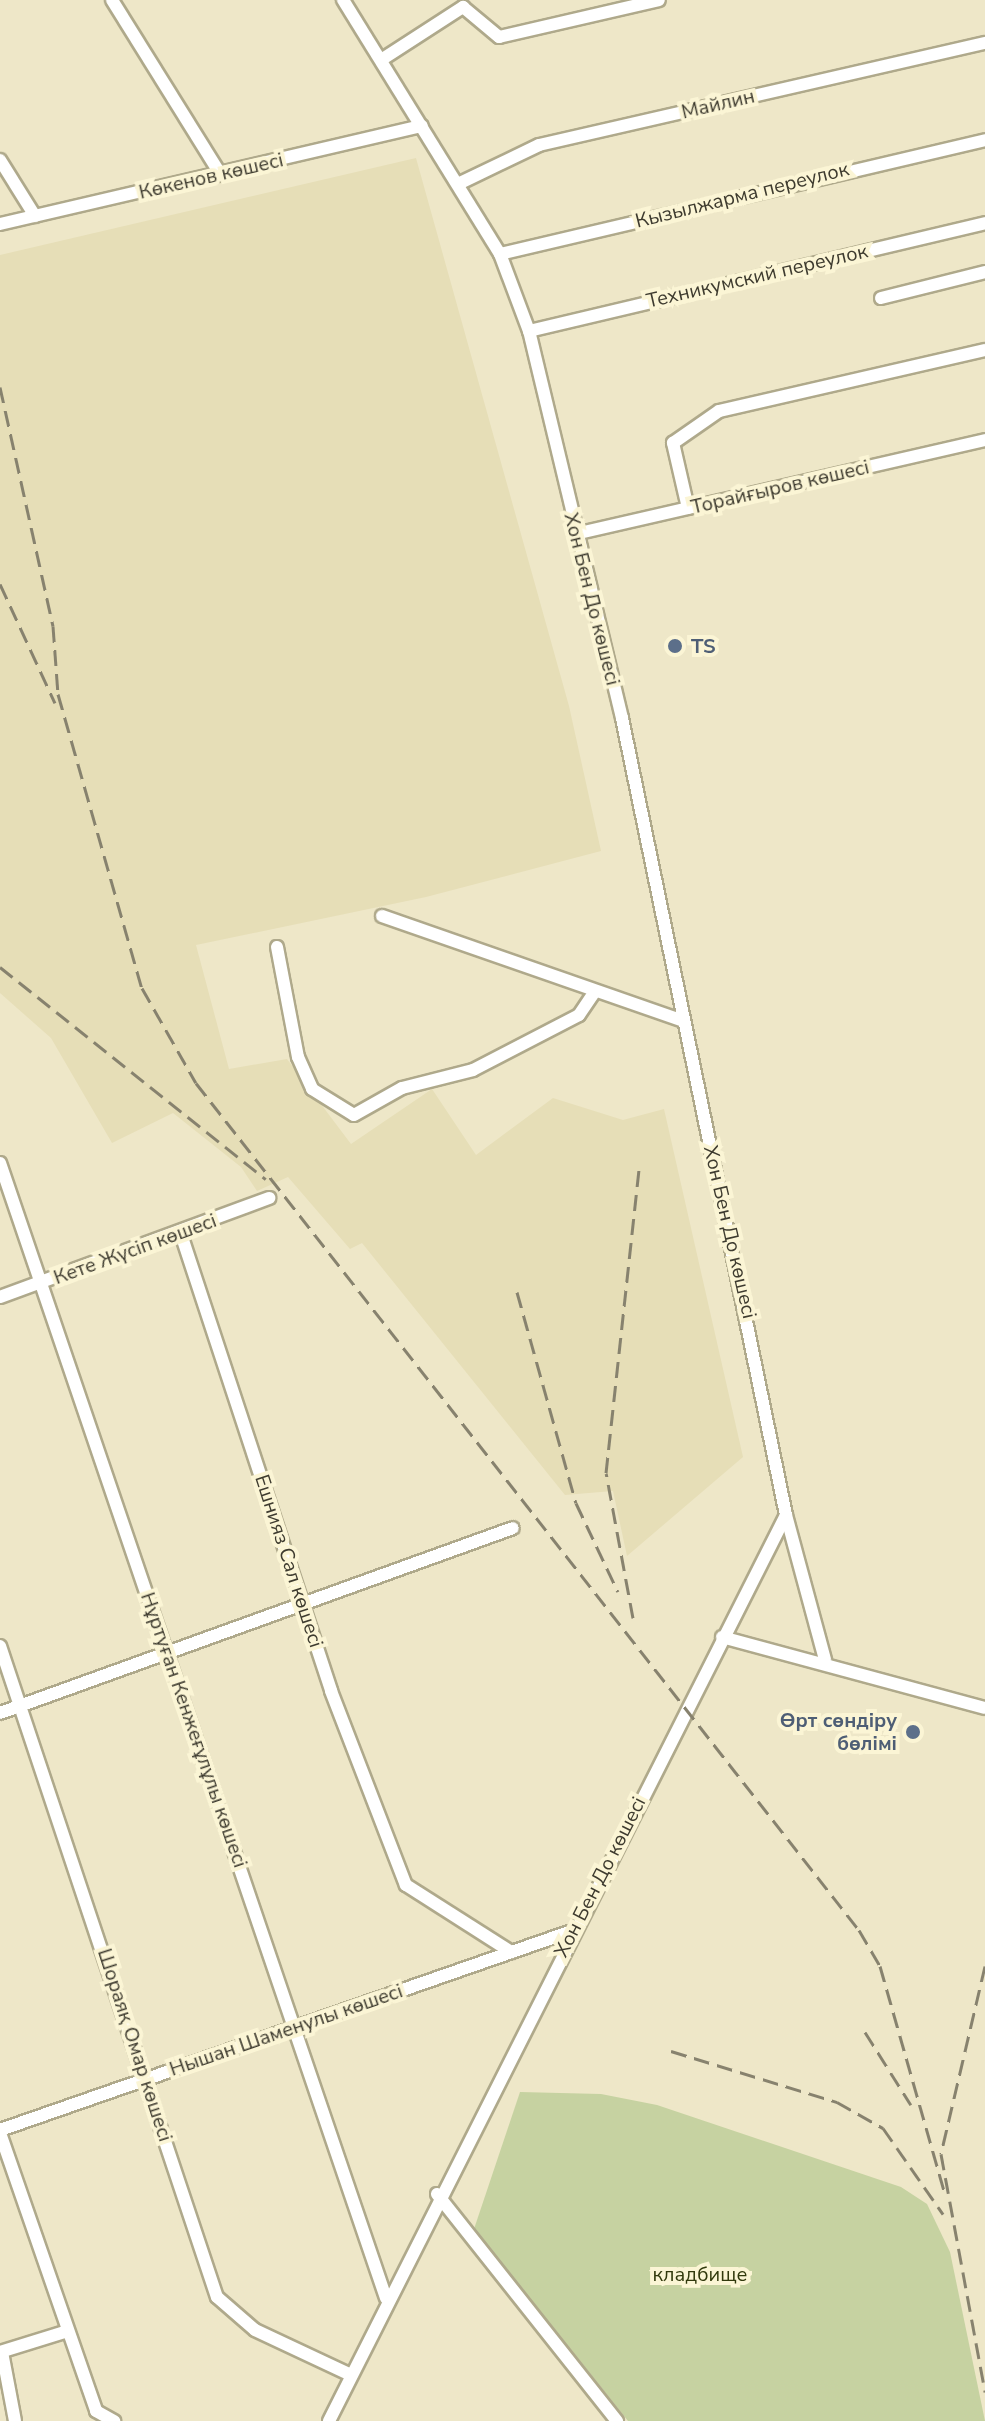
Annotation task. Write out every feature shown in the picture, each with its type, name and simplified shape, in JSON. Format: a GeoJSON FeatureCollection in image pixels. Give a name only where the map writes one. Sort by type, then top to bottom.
{"type":"FeatureCollection","features":[{"type":"Feature","properties":{"kind":"street"},"geometry":{"type":"LineString","coordinates":[[112,0],[221,175]]}},
{"type":"Feature","properties":{"kind":"street","name":"Хон Бен До көшесі"},"geometry":{"type":"LineString","coordinates":[[329,2421],[437,2194],[786,1515],[622,718],[575,534],[529,331],[500,254],[343,0]]}},
{"type":"Feature","properties":{"kind":"street"},"geometry":{"type":"LineString","coordinates":[[381,60],[463,7],[499,37],[659,0]]}},
{"type":"Feature","properties":{"kind":"street","name":"Майлин"},"geometry":{"type":"LineString","coordinates":[[458,184],[539,145],[985,43]]}},
{"type":"Feature","properties":{"kind":"street","name":"Көкенов көшесі"},"geometry":{"type":"LineString","coordinates":[[0,224],[422,126]]}},
{"type":"Feature","properties":{"kind":"street","name":"Кызылжарма переулок"},"geometry":{"type":"LineString","coordinates":[[500,254],[985,140]]}},
{"type":"Feature","properties":{"kind":"street"},"geometry":{"type":"LineString","coordinates":[[0,160],[35,216]]}},
{"type":"Feature","properties":{"kind":"street","name":"Техникумский переулок"},"geometry":{"type":"LineString","coordinates":[[529,331],[985,223]]}},
{"type":"Feature","properties":{"kind":"street"},"geometry":{"type":"LineString","coordinates":[[881,298],[985,272]]}},
{"type":"Feature","properties":{"kind":"street"},"geometry":{"type":"LineString","coordinates":[[688,508],[673,443],[719,411],[985,350]]}},
{"type":"Feature","properties":{"kind":"street","name":"Торайғыров көшесі"},"geometry":{"type":"LineString","coordinates":[[575,534],[985,440]]}},
{"type":"Feature","properties":{"kind":"street"},"geometry":{"type":"LineString","coordinates":[[382,916],[594,993],[683,1021]]}},
{"type":"Feature","properties":{"kind":"street"},"geometry":{"type":"LineString","coordinates":[[277,947],[298,1057],[312,1089],[354,1115],[402,1088],[473,1070],[541,1028],[579,1015],[594,993]]}},
{"type":"Feature","properties":{"kind":"street","name":"Нұртуған Кенжеғұлұлы көшесі"},"geometry":{"type":"LineString","coordinates":[[0,1163],[386,2298]]}},
{"type":"Feature","properties":{"kind":"street","name":"Кете Жүсіп көшесі"},"geometry":{"type":"LineString","coordinates":[[0,1297],[181,1234],[269,1198]]}},
{"type":"Feature","properties":{"kind":"street","name":"Ешнияз Сал көшесі"},"geometry":{"type":"LineString","coordinates":[[181,1234],[304,1607],[406,1885],[511,1952]]}},
{"type":"Feature","properties":{"kind":"street"},"geometry":{"type":"LineString","coordinates":[[786,1515],[825,1660]]}},
{"type":"Feature","properties":{"kind":"street"},"geometry":{"type":"LineString","coordinates":[[0,1713],[169,1658],[513,1528]]}},
{"type":"Feature","properties":{"kind":"street"},"geometry":{"type":"LineString","coordinates":[[722,1637],[825,1660],[985,1708]]}},
{"type":"Feature","properties":{"kind":"street","name":"Шораяқ Омар көшесі"},"geometry":{"type":"LineString","coordinates":[[0,1646],[228,2314],[351,2375]]}},
{"type":"Feature","properties":{"kind":"street","name":"Нышан Шаменулы көшесі"},"geometry":{"type":"LineString","coordinates":[[0,2131],[572,1931]]}},
{"type":"Feature","properties":{"kind":"street"},"geometry":{"type":"LineString","coordinates":[[0,2131],[96,2411],[114,2421]]}},
{"type":"Feature","properties":{"kind":"street"},"geometry":{"type":"LineString","coordinates":[[437,2194],[617,2421]]}},
{"type":"Feature","properties":{"kind":"street"},"geometry":{"type":"LineString","coordinates":[[15,2421],[1,2352],[68,2331]]}},
{"type":"Feature","properties":{"kind":"shaded area"},"geometry":{"type":"Polygon","coordinates":[[[416,158],[569,706],[601,851],[426,897],[196,945],[229,1069],[287,1059],[351,1144],[432,1089],[476,1155],[553,1098],[623,1120],[664,1109],[743,1457],[627,1556],[613,1491],[565,1495],[362,1243],[350,1249],[288,1177],[257,1191],[241,1167],[173,1113],[112,1143],[51,1038],[0,993],[0,255],[416,158]]]}},
{"type":"Feature","properties":{"kind":"green space","name":"кладбище"},"geometry":{"type":"Polygon","coordinates":[[[520,2092],[601,2094],[657,2105],[901,2187],[927,2204],[950,2252],[985,2421],[628,2421],[474,2229],[520,2092]]]}},
{"type":"Feature","properties":{"kind":"railway"},"geometry":{"type":"LineString","coordinates":[[0,387],[53,626],[58,694],[142,988],[196,1083],[859,1930],[880,1966],[945,2194]]}},
{"type":"Feature","properties":{"kind":"railway"},"geometry":{"type":"LineString","coordinates":[[0,584],[55,703]]}},
{"type":"Feature","properties":{"kind":"railway"},"geometry":{"type":"LineString","coordinates":[[0,967],[266,1179]]}},
{"type":"Feature","properties":{"kind":"railway"},"geometry":{"type":"LineString","coordinates":[[633,1618],[606,1473],[639,1167]]}},
{"type":"Feature","properties":{"kind":"railway"},"geometry":{"type":"LineString","coordinates":[[517,1292],[576,1503],[618,1592]]}},
{"type":"Feature","properties":{"kind":"railway"},"geometry":{"type":"LineString","coordinates":[[985,1966],[941,2154],[985,2392]]}},
{"type":"Feature","properties":{"kind":"railway"},"geometry":{"type":"LineString","coordinates":[[865,2032],[911,2105]]}},
{"type":"Feature","properties":{"kind":"railway"},"geometry":{"type":"LineString","coordinates":[[671,2051],[837,2102],[883,2128],[943,2214]]}},
{"type":"Feature","properties":{"kind":"place","name":"TS"},"geometry":{"type":"Point","coordinates":[675,646]}},
{"type":"Feature","properties":{"kind":"place","name":"Өрт сөндіру бөлімі"},"geometry":{"type":"Point","coordinates":[913,1732]}}]}
